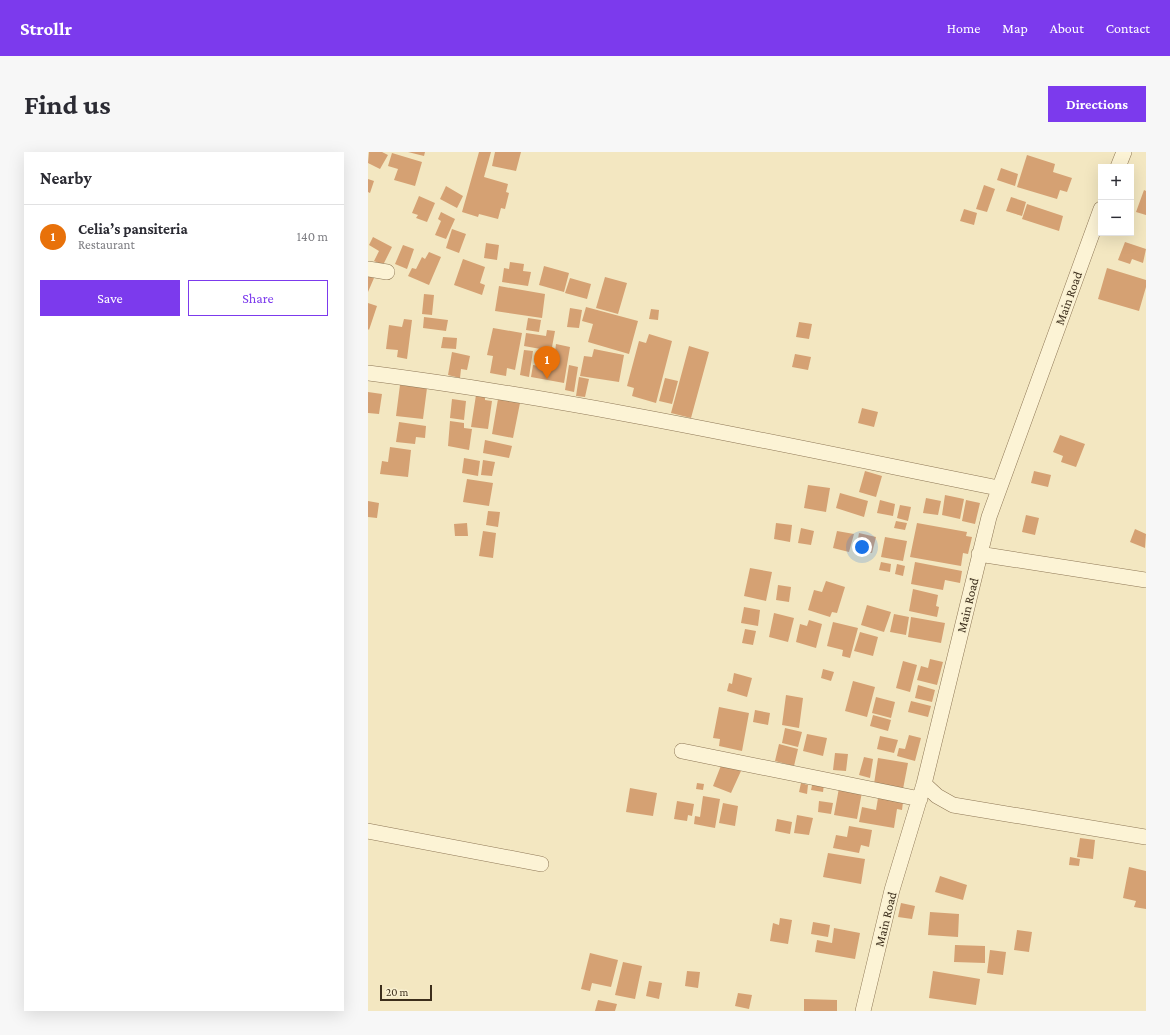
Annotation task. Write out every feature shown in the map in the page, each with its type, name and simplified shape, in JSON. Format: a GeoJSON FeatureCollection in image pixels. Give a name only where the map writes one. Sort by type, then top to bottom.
{"type":"FeatureCollection","features":[{"type":"Feature","properties":{"kind":"street"},"geometry":{"type":"LineString","coordinates":[[1119,164],[1124,152]]}},
{"type":"Feature","properties":{"kind":"street","name":"Main Road"},"geometry":{"type":"LineString","coordinates":[[863,1011],[892,890],[924,784],[979,554],[998,488],[1098,217]]}},
{"type":"Feature","properties":{"kind":"street"},"geometry":{"type":"LineString","coordinates":[[368,268],[387,272]]}},
{"type":"Feature","properties":{"kind":"street"},"geometry":{"type":"LineString","coordinates":[[368,373],[461,385],[620,413],[998,488]]}},
{"type":"Feature","properties":{"kind":"street"},"geometry":{"type":"LineString","coordinates":[[979,554],[1146,580]]}},
{"type":"Feature","properties":{"kind":"street"},"geometry":{"type":"LineString","coordinates":[[682,751],[920,799]]}},
{"type":"Feature","properties":{"kind":"street"},"geometry":{"type":"LineString","coordinates":[[924,784],[937,796],[953,805],[1146,837]]}},
{"type":"Feature","properties":{"kind":"street"},"geometry":{"type":"LineString","coordinates":[[368,831],[541,864]]}},
{"type":"Feature","properties":{"kind":"building"},"geometry":{"type":"Polygon","coordinates":[[[369,152],[382,152],[388,155],[380,169],[368,163],[369,152]]]}},
{"type":"Feature","properties":{"kind":"building"},"geometry":{"type":"Polygon","coordinates":[[[408,152],[425,152],[424,156],[408,152]]]}},
{"type":"Feature","properties":{"kind":"building"},"geometry":{"type":"Polygon","coordinates":[[[479,152],[491,152],[484,177],[508,184],[506,192],[509,193],[505,209],[501,208],[498,219],[479,214],[478,217],[462,212],[479,152]]]}},
{"type":"Feature","properties":{"kind":"building"},"geometry":{"type":"Polygon","coordinates":[[[495,152],[521,152],[516,171],[492,166],[495,152]]]}},
{"type":"Feature","properties":{"kind":"building"},"geometry":{"type":"Polygon","coordinates":[[[392,153],[422,162],[415,186],[394,180],[398,169],[388,166],[392,153]]]}},
{"type":"Feature","properties":{"kind":"building"},"geometry":{"type":"Polygon","coordinates":[[[1027,155],[1055,164],[1053,172],[1072,178],[1067,192],[1060,190],[1057,199],[1017,187],[1027,155]]]}},
{"type":"Feature","properties":{"kind":"building"},"geometry":{"type":"Polygon","coordinates":[[[1001,168],[1018,174],[1015,186],[997,180],[1001,168]]]}},
{"type":"Feature","properties":{"kind":"building"},"geometry":{"type":"Polygon","coordinates":[[[368,179],[374,181],[370,193],[368,192],[368,179]]]}},
{"type":"Feature","properties":{"kind":"building"},"geometry":{"type":"Polygon","coordinates":[[[984,185],[995,189],[987,212],[976,209],[984,185]]]}},
{"type":"Feature","properties":{"kind":"building"},"geometry":{"type":"Polygon","coordinates":[[[446,186],[463,196],[457,208],[440,199],[446,186]]]}},
{"type":"Feature","properties":{"kind":"building"},"geometry":{"type":"Polygon","coordinates":[[[1144,190],[1146,191],[1146,215],[1136,212],[1144,190]]]}},
{"type":"Feature","properties":{"kind":"building"},"geometry":{"type":"Polygon","coordinates":[[[419,196],[435,203],[427,222],[416,218],[418,215],[412,213],[419,196]]]}},
{"type":"Feature","properties":{"kind":"building"},"geometry":{"type":"Polygon","coordinates":[[[1011,197],[1026,202],[1022,216],[1006,211],[1011,197]]]}},
{"type":"Feature","properties":{"kind":"building"},"geometry":{"type":"Polygon","coordinates":[[[1027,204],[1063,216],[1059,231],[1022,219],[1027,204]]]}},
{"type":"Feature","properties":{"kind":"building"},"geometry":{"type":"Polygon","coordinates":[[[964,209],[977,213],[974,225],[960,221],[964,209]]]}},
{"type":"Feature","properties":{"kind":"building"},"geometry":{"type":"Polygon","coordinates":[[[441,212],[455,219],[446,239],[435,235],[441,221],[438,219],[441,212]]]}},
{"type":"Feature","properties":{"kind":"building"},"geometry":{"type":"Polygon","coordinates":[[[452,229],[466,234],[459,253],[446,248],[452,229]]]}},
{"type":"Feature","properties":{"kind":"building"},"geometry":{"type":"Polygon","coordinates":[[[373,237],[392,247],[383,265],[374,261],[379,251],[369,245],[373,237]]]}},
{"type":"Feature","properties":{"kind":"building"},"geometry":{"type":"Polygon","coordinates":[[[1125,242],[1146,249],[1143,263],[1132,259],[1130,264],[1118,260],[1125,242]]]}},
{"type":"Feature","properties":{"kind":"building"},"geometry":{"type":"Polygon","coordinates":[[[486,243],[499,245],[497,260],[484,258],[486,243]]]}},
{"type":"Feature","properties":{"kind":"building"},"geometry":{"type":"Polygon","coordinates":[[[403,245],[414,249],[407,269],[395,264],[403,245]]]}},
{"type":"Feature","properties":{"kind":"building"},"geometry":{"type":"Polygon","coordinates":[[[429,252],[441,257],[429,285],[408,276],[412,268],[416,269],[422,257],[425,259],[429,252]]]}},
{"type":"Feature","properties":{"kind":"building"},"geometry":{"type":"Polygon","coordinates":[[[463,259],[485,267],[480,283],[485,285],[482,295],[454,285],[463,259]]]}},
{"type":"Feature","properties":{"kind":"building"},"geometry":{"type":"Polygon","coordinates":[[[510,262],[524,264],[523,271],[531,272],[528,286],[502,282],[504,268],[509,269],[510,262]]]}},
{"type":"Feature","properties":{"kind":"building"},"geometry":{"type":"Polygon","coordinates":[[[544,266],[569,273],[564,292],[539,285],[544,266]]]}},
{"type":"Feature","properties":{"kind":"building"},"geometry":{"type":"Polygon","coordinates":[[[1107,268],[1146,280],[1146,287],[1139,311],[1098,299],[1107,268]]]}},
{"type":"Feature","properties":{"kind":"building"},"geometry":{"type":"Polygon","coordinates":[[[368,276],[374,278],[368,292],[368,276]]]}},
{"type":"Feature","properties":{"kind":"building"},"geometry":{"type":"Polygon","coordinates":[[[605,277],[627,283],[618,314],[596,308],[605,277]]]}},
{"type":"Feature","properties":{"kind":"building"},"geometry":{"type":"Polygon","coordinates":[[[570,278],[591,284],[587,299],[565,293],[570,278]]]}},
{"type":"Feature","properties":{"kind":"building"},"geometry":{"type":"Polygon","coordinates":[[[499,286],[545,294],[542,318],[495,311],[499,286]]]}},
{"type":"Feature","properties":{"kind":"building"},"geometry":{"type":"Polygon","coordinates":[[[424,294],[434,295],[432,315],[422,314],[424,294]]]}},
{"type":"Feature","properties":{"kind":"building"},"geometry":{"type":"Polygon","coordinates":[[[368,303],[377,306],[369,330],[368,329],[368,303]]]}},
{"type":"Feature","properties":{"kind":"building"},"geometry":{"type":"Polygon","coordinates":[[[586,307],[638,321],[629,354],[588,342],[593,324],[582,321],[586,307]]]}},
{"type":"Feature","properties":{"kind":"building"},"geometry":{"type":"Polygon","coordinates":[[[570,308],[582,310],[579,328],[567,327],[570,308]]]}},
{"type":"Feature","properties":{"kind":"building"},"geometry":{"type":"Polygon","coordinates":[[[651,309],[659,310],[658,320],[649,319],[651,309]]]}},
{"type":"Feature","properties":{"kind":"building"},"geometry":{"type":"Polygon","coordinates":[[[424,317],[448,320],[446,331],[423,328],[424,317]]]}},
{"type":"Feature","properties":{"kind":"building"},"geometry":{"type":"Polygon","coordinates":[[[528,318],[541,320],[539,332],[526,330],[528,318]]]}},
{"type":"Feature","properties":{"kind":"building"},"geometry":{"type":"Polygon","coordinates":[[[404,319],[412,320],[407,359],[397,357],[398,350],[386,349],[389,325],[402,327],[404,319]]]}},
{"type":"Feature","properties":{"kind":"building"},"geometry":{"type":"Polygon","coordinates":[[[799,322],[812,324],[809,339],[796,337],[799,322]]]}},
{"type":"Feature","properties":{"kind":"building"},"geometry":{"type":"Polygon","coordinates":[[[493,328],[522,333],[515,370],[507,368],[506,376],[490,373],[493,356],[487,355],[493,328]]]}},
{"type":"Feature","properties":{"kind":"building"},"geometry":{"type":"Polygon","coordinates":[[[547,330],[555,331],[552,347],[547,346],[546,350],[524,346],[526,333],[546,336],[547,330]]]}},
{"type":"Feature","properties":{"kind":"building"},"geometry":{"type":"Polygon","coordinates":[[[649,334],[672,341],[656,403],[632,396],[634,388],[627,386],[639,341],[646,343],[649,334]]]}},
{"type":"Feature","properties":{"kind":"building"},"geometry":{"type":"Polygon","coordinates":[[[443,337],[457,338],[456,349],[441,348],[443,337]]]}},
{"type":"Feature","properties":{"kind":"building"},"geometry":{"type":"Polygon","coordinates":[[[556,344],[570,347],[564,383],[531,377],[533,365],[545,367],[548,351],[555,352],[556,344]]]}},
{"type":"Feature","properties":{"kind":"building"},"geometry":{"type":"Polygon","coordinates":[[[689,346],[709,352],[691,418],[671,413],[689,346]]]}},
{"type":"Feature","properties":{"kind":"building"},"geometry":{"type":"Polygon","coordinates":[[[594,349],[624,355],[619,382],[580,376],[584,356],[592,357],[594,349]]]}},
{"type":"Feature","properties":{"kind":"building"},"geometry":{"type":"Polygon","coordinates":[[[524,350],[533,351],[529,377],[520,375],[524,350]]]}},
{"type":"Feature","properties":{"kind":"building"},"geometry":{"type":"Polygon","coordinates":[[[452,352],[470,356],[467,370],[461,369],[460,378],[448,375],[452,352]]]}},
{"type":"Feature","properties":{"kind":"building"},"geometry":{"type":"Polygon","coordinates":[[[795,354],[811,357],[808,370],[792,367],[795,354]]]}},
{"type":"Feature","properties":{"kind":"building"},"geometry":{"type":"Polygon","coordinates":[[[569,365],[578,367],[574,392],[565,390],[569,365]]]}},
{"type":"Feature","properties":{"kind":"building"},"geometry":{"type":"Polygon","coordinates":[[[579,377],[589,379],[585,397],[576,396],[579,377]]]}},
{"type":"Feature","properties":{"kind":"building"},"geometry":{"type":"Polygon","coordinates":[[[665,378],[678,381],[672,404],[659,401],[665,378]]]}},
{"type":"Feature","properties":{"kind":"building"},"geometry":{"type":"Polygon","coordinates":[[[400,385],[427,388],[423,419],[396,416],[400,385]]]}},
{"type":"Feature","properties":{"kind":"building"},"geometry":{"type":"Polygon","coordinates":[[[368,392],[382,394],[379,414],[368,413],[368,392]]]}},
{"type":"Feature","properties":{"kind":"building"},"geometry":{"type":"Polygon","coordinates":[[[476,395],[485,397],[485,400],[492,401],[488,429],[471,427],[476,395]]]}},
{"type":"Feature","properties":{"kind":"building"},"geometry":{"type":"Polygon","coordinates":[[[452,399],[466,401],[464,420],[450,418],[452,399]]]}},
{"type":"Feature","properties":{"kind":"building"},"geometry":{"type":"Polygon","coordinates":[[[498,399],[520,403],[513,438],[492,434],[498,399]]]}},
{"type":"Feature","properties":{"kind":"building"},"geometry":{"type":"Polygon","coordinates":[[[862,408],[878,412],[874,427],[858,423],[862,408]]]}},
{"type":"Feature","properties":{"kind":"building"},"geometry":{"type":"Polygon","coordinates":[[[450,421],[464,423],[464,428],[472,429],[469,450],[448,446],[450,421]]]}},
{"type":"Feature","properties":{"kind":"building"},"geometry":{"type":"Polygon","coordinates":[[[399,422],[426,426],[425,438],[416,437],[415,444],[396,442],[399,422]]]}},
{"type":"Feature","properties":{"kind":"building"},"geometry":{"type":"Polygon","coordinates":[[[1060,435],[1085,444],[1076,467],[1061,462],[1063,456],[1053,452],[1060,435]]]}},
{"type":"Feature","properties":{"kind":"building"},"geometry":{"type":"Polygon","coordinates":[[[485,440],[512,446],[509,458],[483,453],[485,440]]]}},
{"type":"Feature","properties":{"kind":"building"},"geometry":{"type":"Polygon","coordinates":[[[390,447],[411,450],[408,477],[380,474],[382,461],[388,462],[390,447]]]}},
{"type":"Feature","properties":{"kind":"building"},"geometry":{"type":"Polygon","coordinates":[[[464,458],[480,461],[478,476],[462,473],[464,458]]]}},
{"type":"Feature","properties":{"kind":"building"},"geometry":{"type":"Polygon","coordinates":[[[483,460],[495,462],[492,476],[481,475],[483,460]]]}},
{"type":"Feature","properties":{"kind":"building"},"geometry":{"type":"Polygon","coordinates":[[[865,471],[882,476],[876,497],[859,492],[865,471]]]}},
{"type":"Feature","properties":{"kind":"building"},"geometry":{"type":"Polygon","coordinates":[[[1034,471],[1051,475],[1048,487],[1031,483],[1034,471]]]}},
{"type":"Feature","properties":{"kind":"building"},"geometry":{"type":"Polygon","coordinates":[[[467,479],[493,483],[489,506],[463,502],[467,479]]]}},
{"type":"Feature","properties":{"kind":"building"},"geometry":{"type":"Polygon","coordinates":[[[808,485],[830,488],[826,512],[804,508],[808,485]]]}},
{"type":"Feature","properties":{"kind":"building"},"geometry":{"type":"Polygon","coordinates":[[[840,493],[868,501],[864,517],[836,508],[840,493]]]}},
{"type":"Feature","properties":{"kind":"building"},"geometry":{"type":"Polygon","coordinates":[[[945,495],[964,499],[960,519],[942,515],[945,495]]]}},
{"type":"Feature","properties":{"kind":"building"},"geometry":{"type":"Polygon","coordinates":[[[926,498],[941,501],[938,515],[923,513],[926,498]]]}},
{"type":"Feature","properties":{"kind":"building"},"geometry":{"type":"Polygon","coordinates":[[[880,500],[895,504],[893,516],[877,513],[880,500]]]}},
{"type":"Feature","properties":{"kind":"building"},"geometry":{"type":"Polygon","coordinates":[[[966,500],[980,503],[975,524],[962,521],[966,500]]]}},
{"type":"Feature","properties":{"kind":"building"},"geometry":{"type":"Polygon","coordinates":[[[368,501],[379,503],[377,518],[368,517],[368,501]]]}},
{"type":"Feature","properties":{"kind":"building"},"geometry":{"type":"Polygon","coordinates":[[[900,505],[911,507],[908,521],[897,518],[900,505]]]}},
{"type":"Feature","properties":{"kind":"building"},"geometry":{"type":"Polygon","coordinates":[[[488,511],[500,512],[498,527],[486,525],[488,511]]]}},
{"type":"Feature","properties":{"kind":"building"},"geometry":{"type":"Polygon","coordinates":[[[1026,515],[1039,518],[1035,535],[1022,532],[1026,515]]]}},
{"type":"Feature","properties":{"kind":"building"},"geometry":{"type":"Polygon","coordinates":[[[896,521],[907,523],[905,530],[894,528],[896,521]]]}},
{"type":"Feature","properties":{"kind":"building"},"geometry":{"type":"Polygon","coordinates":[[[467,523],[468,536],[455,536],[454,524],[467,523]]]}},
{"type":"Feature","properties":{"kind":"building"},"geometry":{"type":"Polygon","coordinates":[[[776,523],[792,525],[790,542],[774,539],[776,523]]]}},
{"type":"Feature","properties":{"kind":"building"},"geometry":{"type":"Polygon","coordinates":[[[917,523],[967,532],[966,536],[972,537],[968,554],[963,553],[961,566],[910,557],[917,523]]]}},
{"type":"Feature","properties":{"kind":"building"},"geometry":{"type":"Polygon","coordinates":[[[801,528],[814,531],[811,545],[798,543],[801,528]]]}},
{"type":"Feature","properties":{"kind":"building"},"geometry":{"type":"Polygon","coordinates":[[[1135,529],[1146,534],[1145,548],[1130,542],[1135,529]]]}},
{"type":"Feature","properties":{"kind":"building"},"geometry":{"type":"Polygon","coordinates":[[[483,531],[496,533],[493,558],[479,556],[483,531]]]}},
{"type":"Feature","properties":{"kind":"building"},"geometry":{"type":"Polygon","coordinates":[[[837,531],[854,534],[849,552],[833,548],[837,531]]]}},
{"type":"Feature","properties":{"kind":"building"},"geometry":{"type":"Polygon","coordinates":[[[859,533],[876,537],[872,553],[856,550],[859,533]]]}},
{"type":"Feature","properties":{"kind":"building"},"geometry":{"type":"Polygon","coordinates":[[[885,537],[907,541],[903,561],[881,557],[885,537]]]}},
{"type":"Feature","properties":{"kind":"building"},"geometry":{"type":"Polygon","coordinates":[[[881,562],[891,564],[890,572],[879,570],[881,562]]]}},
{"type":"Feature","properties":{"kind":"building"},"geometry":{"type":"Polygon","coordinates":[[[915,562],[962,571],[960,583],[945,580],[943,590],[911,584],[915,562]]]}},
{"type":"Feature","properties":{"kind":"building"},"geometry":{"type":"Polygon","coordinates":[[[897,564],[905,566],[903,576],[895,574],[897,564]]]}},
{"type":"Feature","properties":{"kind":"building"},"geometry":{"type":"Polygon","coordinates":[[[750,568],[772,572],[766,601],[744,596],[750,568]]]}},
{"type":"Feature","properties":{"kind":"building"},"geometry":{"type":"Polygon","coordinates":[[[826,581],[845,587],[837,613],[832,612],[830,617],[808,610],[814,590],[822,592],[826,581]]]}},
{"type":"Feature","properties":{"kind":"building"},"geometry":{"type":"Polygon","coordinates":[[[778,585],[791,587],[789,602],[776,600],[778,585]]]}},
{"type":"Feature","properties":{"kind":"building"},"geometry":{"type":"Polygon","coordinates":[[[913,589],[938,595],[936,606],[939,607],[937,617],[909,611],[913,589]]]}},
{"type":"Feature","properties":{"kind":"building"},"geometry":{"type":"Polygon","coordinates":[[[867,605],[891,612],[884,632],[861,625],[867,605]]]}},
{"type":"Feature","properties":{"kind":"building"},"geometry":{"type":"Polygon","coordinates":[[[744,607],[760,610],[758,626],[741,623],[744,607]]]}},
{"type":"Feature","properties":{"kind":"building"},"geometry":{"type":"Polygon","coordinates":[[[774,613],[794,618],[788,642],[769,637],[774,613]]]}},
{"type":"Feature","properties":{"kind":"building"},"geometry":{"type":"Polygon","coordinates":[[[894,614],[909,617],[906,635],[890,632],[894,614]]]}},
{"type":"Feature","properties":{"kind":"building"},"geometry":{"type":"Polygon","coordinates":[[[911,617],[945,623],[941,643],[908,637],[911,617]]]}},
{"type":"Feature","properties":{"kind":"building"},"geometry":{"type":"Polygon","coordinates":[[[809,620],[822,624],[816,648],[796,642],[800,624],[807,626],[809,620]]]}},
{"type":"Feature","properties":{"kind":"building"},"geometry":{"type":"Polygon","coordinates":[[[833,622],[858,628],[850,658],[842,656],[843,650],[827,646],[833,622]]]}},
{"type":"Feature","properties":{"kind":"building"},"geometry":{"type":"Polygon","coordinates":[[[745,629],[756,631],[753,645],[742,643],[745,629]]]}},
{"type":"Feature","properties":{"kind":"building"},"geometry":{"type":"Polygon","coordinates":[[[860,632],[878,637],[873,656],[854,651],[860,632]]]}},
{"type":"Feature","properties":{"kind":"building"},"geometry":{"type":"Polygon","coordinates":[[[930,659],[943,662],[937,685],[917,680],[921,666],[928,668],[930,659]]]}},
{"type":"Feature","properties":{"kind":"building"},"geometry":{"type":"Polygon","coordinates":[[[903,661],[917,665],[910,692],[896,688],[903,661]]]}},
{"type":"Feature","properties":{"kind":"building"},"geometry":{"type":"Polygon","coordinates":[[[823,669],[834,672],[831,681],[821,678],[823,669]]]}},
{"type":"Feature","properties":{"kind":"building"},"geometry":{"type":"Polygon","coordinates":[[[734,673],[752,678],[747,697],[727,691],[729,683],[732,684],[734,673]]]}},
{"type":"Feature","properties":{"kind":"building"},"geometry":{"type":"Polygon","coordinates":[[[853,681],[875,687],[867,717],[845,711],[853,681]]]}},
{"type":"Feature","properties":{"kind":"building"},"geometry":{"type":"Polygon","coordinates":[[[918,685],[935,690],[932,702],[915,698],[918,685]]]}},
{"type":"Feature","properties":{"kind":"building"},"geometry":{"type":"Polygon","coordinates":[[[786,695],[803,698],[799,728],[782,725],[786,695]]]}},
{"type":"Feature","properties":{"kind":"building"},"geometry":{"type":"Polygon","coordinates":[[[876,697],[895,702],[891,718],[872,713],[876,697]]]}},
{"type":"Feature","properties":{"kind":"building"},"geometry":{"type":"Polygon","coordinates":[[[911,701],[931,706],[928,717],[908,712],[911,701]]]}},
{"type":"Feature","properties":{"kind":"building"},"geometry":{"type":"Polygon","coordinates":[[[719,707],[749,713],[742,751],[719,746],[720,739],[713,738],[719,707]]]}},
{"type":"Feature","properties":{"kind":"building"},"geometry":{"type":"Polygon","coordinates":[[[755,710],[770,713],[768,725],[753,722],[755,710]]]}},
{"type":"Feature","properties":{"kind":"building"},"geometry":{"type":"Polygon","coordinates":[[[873,715],[891,720],[888,731],[870,726],[873,715]]]}},
{"type":"Feature","properties":{"kind":"building"},"geometry":{"type":"Polygon","coordinates":[[[785,728],[802,732],[798,747],[782,743],[785,728]]]}},
{"type":"Feature","properties":{"kind":"building"},"geometry":{"type":"Polygon","coordinates":[[[807,734],[827,738],[823,756],[803,751],[807,734]]]}},
{"type":"Feature","properties":{"kind":"building"},"geometry":{"type":"Polygon","coordinates":[[[909,735],[921,738],[915,761],[897,756],[899,748],[905,749],[909,735]]]}},
{"type":"Feature","properties":{"kind":"building"},"geometry":{"type":"Polygon","coordinates":[[[880,736],[898,740],[894,753],[877,749],[880,736]]]}},
{"type":"Feature","properties":{"kind":"building"},"geometry":{"type":"Polygon","coordinates":[[[779,744],[798,749],[794,766],[775,761],[779,744]]]}},
{"type":"Feature","properties":{"kind":"building"},"geometry":{"type":"Polygon","coordinates":[[[835,753],[848,754],[846,771],[833,770],[835,753]]]}},
{"type":"Feature","properties":{"kind":"building"},"geometry":{"type":"Polygon","coordinates":[[[864,757],[873,759],[870,778],[859,775],[864,757]]]}},
{"type":"Feature","properties":{"kind":"building"},"geometry":{"type":"Polygon","coordinates":[[[878,758],[908,763],[903,789],[874,784],[878,758]]]}},
{"type":"Feature","properties":{"kind":"building"},"geometry":{"type":"Polygon","coordinates":[[[722,763],[741,771],[731,793],[713,786],[722,763]]]}},
{"type":"Feature","properties":{"kind":"building"},"geometry":{"type":"Polygon","coordinates":[[[813,781],[824,784],[823,792],[811,790],[813,781]]]}},
{"type":"Feature","properties":{"kind":"building"},"geometry":{"type":"Polygon","coordinates":[[[697,783],[704,784],[703,790],[696,789],[697,783]]]}},
{"type":"Feature","properties":{"kind":"building"},"geometry":{"type":"Polygon","coordinates":[[[801,783],[808,785],[807,794],[799,792],[801,783]]]}},
{"type":"Feature","properties":{"kind":"building"},"geometry":{"type":"Polygon","coordinates":[[[630,788],[657,793],[653,816],[626,812],[630,788]]]}},
{"type":"Feature","properties":{"kind":"building"},"geometry":{"type":"Polygon","coordinates":[[[839,788],[862,792],[857,819],[834,815],[839,788]]]}},
{"type":"Feature","properties":{"kind":"building"},"geometry":{"type":"Polygon","coordinates":[[[703,796],[720,799],[715,828],[694,824],[695,816],[700,817],[703,796]]]}},
{"type":"Feature","properties":{"kind":"building"},"geometry":{"type":"Polygon","coordinates":[[[878,798],[903,802],[902,810],[897,809],[894,828],[859,822],[862,807],[876,810],[878,798]]]}},
{"type":"Feature","properties":{"kind":"building"},"geometry":{"type":"Polygon","coordinates":[[[677,801],[694,804],[692,816],[688,815],[687,821],[674,819],[677,801]]]}},
{"type":"Feature","properties":{"kind":"building"},"geometry":{"type":"Polygon","coordinates":[[[819,801],[833,803],[831,814],[818,812],[819,801]]]}},
{"type":"Feature","properties":{"kind":"building"},"geometry":{"type":"Polygon","coordinates":[[[723,803],[738,806],[735,826],[719,823],[723,803]]]}},
{"type":"Feature","properties":{"kind":"building"},"geometry":{"type":"Polygon","coordinates":[[[797,815],[813,818],[809,835],[794,833],[797,815]]]}},
{"type":"Feature","properties":{"kind":"building"},"geometry":{"type":"Polygon","coordinates":[[[777,819],[792,822],[790,834],[775,831],[777,819]]]}},
{"type":"Feature","properties":{"kind":"building"},"geometry":{"type":"Polygon","coordinates":[[[849,826],[872,830],[869,847],[861,845],[859,853],[833,848],[836,835],[847,837],[849,826]]]}},
{"type":"Feature","properties":{"kind":"building"},"geometry":{"type":"Polygon","coordinates":[[[1080,838],[1095,840],[1093,859],[1077,857],[1080,838]]]}},
{"type":"Feature","properties":{"kind":"building"},"geometry":{"type":"Polygon","coordinates":[[[828,853],[865,859],[861,884],[823,877],[828,853]]]}},
{"type":"Feature","properties":{"kind":"building"},"geometry":{"type":"Polygon","coordinates":[[[1070,857],[1080,859],[1079,866],[1069,865],[1070,857]]]}},
{"type":"Feature","properties":{"kind":"building"},"geometry":{"type":"Polygon","coordinates":[[[1129,867],[1146,871],[1146,909],[1134,907],[1136,901],[1123,898],[1129,867]]]}},
{"type":"Feature","properties":{"kind":"building"},"geometry":{"type":"Polygon","coordinates":[[[940,876],[967,885],[963,900],[935,892],[940,876]]]}},
{"type":"Feature","properties":{"kind":"building"},"geometry":{"type":"Polygon","coordinates":[[[901,903],[915,906],[912,919],[898,917],[901,903]]]}},
{"type":"Feature","properties":{"kind":"building"},"geometry":{"type":"Polygon","coordinates":[[[930,912],[959,914],[958,937],[928,935],[930,912]]]}},
{"type":"Feature","properties":{"kind":"building"},"geometry":{"type":"Polygon","coordinates":[[[780,918],[792,920],[788,944],[770,941],[773,923],[779,925],[780,918]]]}},
{"type":"Feature","properties":{"kind":"building"},"geometry":{"type":"Polygon","coordinates":[[[813,922],[830,925],[828,937],[811,934],[813,922]]]}},
{"type":"Feature","properties":{"kind":"building"},"geometry":{"type":"Polygon","coordinates":[[[834,928],[860,933],[855,959],[815,952],[817,940],[832,943],[834,928]]]}},
{"type":"Feature","properties":{"kind":"building"},"geometry":{"type":"Polygon","coordinates":[[[1017,930],[1032,932],[1029,952],[1014,950],[1017,930]]]}},
{"type":"Feature","properties":{"kind":"building"},"geometry":{"type":"Polygon","coordinates":[[[955,945],[985,946],[985,963],[954,962],[955,945]]]}},
{"type":"Feature","properties":{"kind":"building"},"geometry":{"type":"Polygon","coordinates":[[[990,950],[1006,952],[1003,975],[987,973],[990,950]]]}},
{"type":"Feature","properties":{"kind":"building"},"geometry":{"type":"Polygon","coordinates":[[[590,953],[618,960],[611,987],[592,983],[590,991],[581,989],[590,953]]]}},
{"type":"Feature","properties":{"kind":"building"},"geometry":{"type":"Polygon","coordinates":[[[623,962],[642,966],[635,999],[615,995],[623,962]]]}},
{"type":"Feature","properties":{"kind":"building"},"geometry":{"type":"Polygon","coordinates":[[[687,971],[700,972],[698,988],[685,986],[687,971]]]}},
{"type":"Feature","properties":{"kind":"building"},"geometry":{"type":"Polygon","coordinates":[[[933,971],[980,979],[976,1005],[929,998],[933,971]]]}},
{"type":"Feature","properties":{"kind":"building"},"geometry":{"type":"Polygon","coordinates":[[[649,981],[662,983],[659,999],[646,996],[649,981]]]}},
{"type":"Feature","properties":{"kind":"building"},"geometry":{"type":"Polygon","coordinates":[[[738,993],[752,995],[749,1009],[735,1006],[738,993]]]}},
{"type":"Feature","properties":{"kind":"building"},"geometry":{"type":"Polygon","coordinates":[[[804,999],[837,1000],[837,1011],[804,1011],[804,999]]]}},
{"type":"Feature","properties":{"kind":"building"},"geometry":{"type":"Polygon","coordinates":[[[598,1000],[617,1004],[615,1011],[595,1011],[598,1000]]]}},
{"type":"Feature","properties":{"kind":"place","name":"Celia’s pansiteria"},"geometry":{"type":"Point","coordinates":[547,379]}}]}
